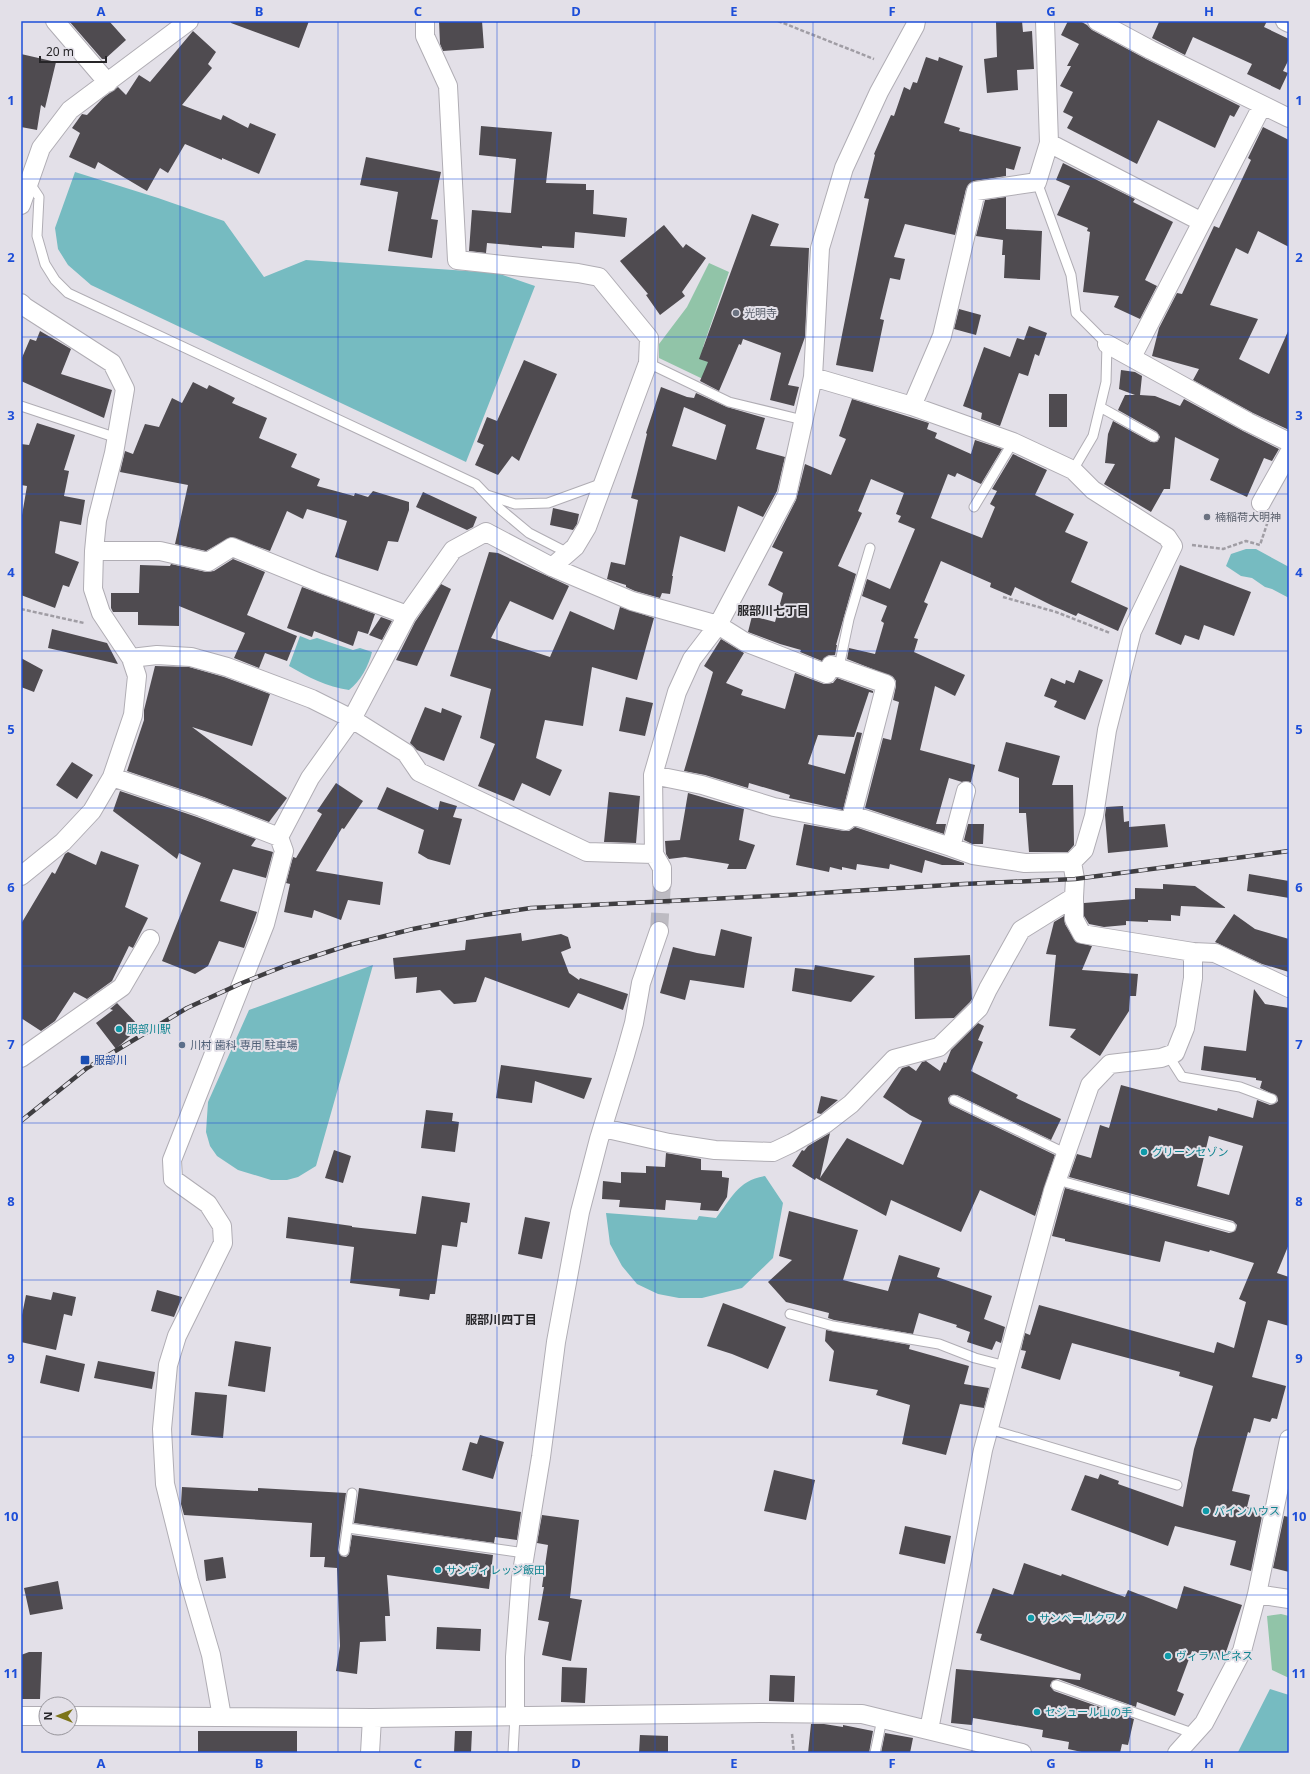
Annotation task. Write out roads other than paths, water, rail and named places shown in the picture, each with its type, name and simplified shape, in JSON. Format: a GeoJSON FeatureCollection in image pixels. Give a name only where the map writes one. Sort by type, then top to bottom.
{"type":"FeatureCollection","features":[{"type":"Feature","properties":{"kind":"street"},"geometry":{"type":"LineString","coordinates":[[55,21],[108,82]]}},
{"type":"Feature","properties":{"kind":"street"},"geometry":{"type":"LineString","coordinates":[[21,205],[41,148],[70,110],[189,21]]}},
{"type":"Feature","properties":{"kind":"street"},"geometry":{"type":"LineString","coordinates":[[425,21],[425,36],[448,86],[457,260],[578,273],[599,277],[649,338],[648,363],[587,527],[575,547],[552,567]]}},
{"type":"Feature","properties":{"kind":"street"},"geometry":{"type":"LineString","coordinates":[[662,883],[662,868],[654,854],[652,775],[677,692],[692,659],[718,625],[787,495],[813,377],[820,248],[844,168],[879,92],[915,26],[916,21]]}},
{"type":"Feature","properties":{"kind":"street"},"geometry":{"type":"LineString","coordinates":[[912,406],[942,336],[976,191],[1037,182],[1049,143],[1045,21]]}},
{"type":"Feature","properties":{"kind":"street"},"geometry":{"type":"LineString","coordinates":[[1097,21],[1262,106],[1289,118]]}},
{"type":"Feature","properties":{"kind":"street"},"geometry":{"type":"LineString","coordinates":[[1285,21],[1289,23]]}},
{"type":"Feature","properties":{"kind":"street"},"geometry":{"type":"LineString","coordinates":[[1132,357],[1262,106]]}},
{"type":"Feature","properties":{"kind":"street"},"geometry":{"type":"LineString","coordinates":[[1049,143],[1202,222]]}},
{"type":"Feature","properties":{"kind":"street"},"geometry":{"type":"LineString","coordinates":[[21,303],[112,362],[125,389],[117,438],[97,520],[94,551],[93,589],[101,613],[131,658],[137,676],[133,715],[112,777],[92,810],[63,842],[21,876]]}},
{"type":"Feature","properties":{"kind":"street"},"geometry":{"type":"LineString","coordinates":[[1107,344],[1248,422],[1289,442]]}},
{"type":"Feature","properties":{"kind":"street"},"geometry":{"type":"LineString","coordinates":[[813,377],[912,406],[1013,442],[1073,470],[1093,490],[1167,537],[1173,546],[1132,631],[1107,730],[1094,816],[1084,850],[1072,862],[1025,863],[973,855],[852,815]]}},
{"type":"Feature","properties":{"kind":"street"},"geometry":{"type":"LineString","coordinates":[[1261,503],[1289,453]]}},
{"type":"Feature","properties":{"kind":"street"},"geometry":{"type":"LineString","coordinates":[[222,1717],[211,1655],[189,1580],[165,1484],[162,1429],[168,1365],[177,1336],[223,1243],[222,1226],[208,1204],[173,1179],[172,1160],[265,924],[284,851],[279,837],[310,778],[352,719],[408,615],[453,550],[486,532],[552,567],[632,601],[718,625],[746,642],[827,674],[831,665],[886,684],[852,815],[846,821],[774,807],[702,785],[652,775]]}},
{"type":"Feature","properties":{"kind":"street"},"geometry":{"type":"LineString","coordinates":[[94,551],[160,551],[208,562],[232,547],[320,583],[408,615]]}},
{"type":"Feature","properties":{"kind":"street"},"geometry":{"type":"LineString","coordinates":[[131,658],[156,655],[191,657],[220,665],[312,699],[352,719],[406,753],[419,772],[587,852],[654,854]]}},
{"type":"Feature","properties":{"kind":"street"},"geometry":{"type":"LineString","coordinates":[[112,777],[279,837]]}},
{"type":"Feature","properties":{"kind":"street"},"geometry":{"type":"LineString","coordinates":[[951,847],[966,791]]}},
{"type":"Feature","properties":{"kind":"street"},"geometry":{"type":"LineString","coordinates":[[1072,862],[1075,879],[1074,919],[1082,934],[1193,952],[1215,953],[1289,988]]}},
{"type":"Feature","properties":{"kind":"street"},"geometry":{"type":"LineString","coordinates":[[602,1128],[669,1143],[715,1150],[773,1152],[792,1143],[825,1124],[851,1104],[894,1059],[940,1047],[980,1008],[988,989],[1021,930],[1074,897]]}},
{"type":"Feature","properties":{"kind":"street"},"geometry":{"type":"LineString","coordinates":[[516,1716],[515,1657],[521,1578],[541,1457],[556,1342],[580,1212],[602,1128],[634,1023],[641,983],[659,931]]}},
{"type":"Feature","properties":{"kind":"street"},"geometry":{"type":"LineString","coordinates":[[21,1058],[122,987],[150,939]]}},
{"type":"Feature","properties":{"kind":"street"},"geometry":{"type":"LineString","coordinates":[[929,1730],[962,1558],[989,1429],[1057,1180],[1090,1085],[1110,1064],[1161,1058],[1175,1053],[1185,1028],[1193,978],[1193,952]]}},
{"type":"Feature","properties":{"kind":"street"},"geometry":{"type":"LineString","coordinates":[[1177,1753],[1204,1724],[1242,1651],[1257,1594],[1289,1439]]}},
{"type":"Feature","properties":{"kind":"street"},"geometry":{"type":"LineString","coordinates":[[1257,1594],[1289,1599]]}},
{"type":"Feature","properties":{"kind":"street"},"geometry":{"type":"LineString","coordinates":[[78,1716],[372,1718],[760,1713],[862,1714],[1022,1753]]}},
{"type":"Feature","properties":{"kind":"street"},"geometry":{"type":"LineString","coordinates":[[21,1716],[38,1716]]}},
{"type":"Feature","properties":{"kind":"street"},"geometry":{"type":"LineString","coordinates":[[370,1753],[372,1718]]}},
{"type":"Feature","properties":{"kind":"lane"},"geometry":{"type":"LineString","coordinates":[[29,182],[39,197],[37,236],[45,264],[56,280],[68,293],[476,484],[499,508],[529,533],[568,553]]}},
{"type":"Feature","properties":{"kind":"lane"},"geometry":{"type":"LineString","coordinates":[[1037,182],[1071,275],[1076,313],[1107,344],[1106,382],[1093,436],[1073,470]]}},
{"type":"Feature","properties":{"kind":"lane"},"geometry":{"type":"LineString","coordinates":[[648,363],[729,402],[803,420]]}},
{"type":"Feature","properties":{"kind":"lane"},"geometry":{"type":"LineString","coordinates":[[21,406],[117,438]]}},
{"type":"Feature","properties":{"kind":"lane"},"geometry":{"type":"LineString","coordinates":[[1100,407],[1154,437]]}},
{"type":"Feature","properties":{"kind":"lane"},"geometry":{"type":"LineString","coordinates":[[974,507],[1013,442]]}},
{"type":"Feature","properties":{"kind":"lane"},"geometry":{"type":"LineString","coordinates":[[486,495],[516,504],[548,503],[603,483]]}},
{"type":"Feature","properties":{"kind":"lane"},"geometry":{"type":"LineString","coordinates":[[839,668],[849,620],[870,548]]}},
{"type":"Feature","properties":{"kind":"lane"},"geometry":{"type":"LineString","coordinates":[[1168,1055],[1182,1077],[1240,1087],[1272,1099]]}},
{"type":"Feature","properties":{"kind":"lane"},"geometry":{"type":"LineString","coordinates":[[954,1100],[1067,1154]]}},
{"type":"Feature","properties":{"kind":"lane"},"geometry":{"type":"LineString","coordinates":[[1057,1180],[1231,1227]]}},
{"type":"Feature","properties":{"kind":"lane"},"geometry":{"type":"LineString","coordinates":[[790,1314],[833,1326],[939,1344],[975,1358],[1006,1366]]}},
{"type":"Feature","properties":{"kind":"lane"},"geometry":{"type":"LineString","coordinates":[[989,1429],[1177,1485]]}},
{"type":"Feature","properties":{"kind":"lane"},"geometry":{"type":"LineString","coordinates":[[344,1551],[352,1493]]}},
{"type":"Feature","properties":{"kind":"lane"},"geometry":{"type":"LineString","coordinates":[[348,1528],[525,1553]]}},
{"type":"Feature","properties":{"kind":"lane"},"geometry":{"type":"LineString","coordinates":[[1056,1685],[1195,1734]]}},
{"type":"Feature","properties":{"kind":"lane"},"geometry":{"type":"LineString","coordinates":[[513,1753],[516,1716]]}},
{"type":"Feature","properties":{"kind":"lane"},"geometry":{"type":"LineString","coordinates":[[875,1753],[882,1719]]}},
{"type":"Feature","properties":{"kind":"water"},"geometry":{"type":"Polygon","coordinates":[[[75,172],[158,198],[224,221],[264,277],[306,260],[497,273],[535,286],[466,462],[91,285],[68,265],[58,249],[55,228],[75,172]]]}},
{"type":"Feature","properties":{"kind":"water"},"geometry":{"type":"Polygon","coordinates":[[[1246,549],[1256,549],[1289,567],[1289,598],[1265,587],[1252,578],[1241,576],[1226,566],[1231,554],[1246,549]]]}},
{"type":"Feature","properties":{"kind":"water"},"geometry":{"type":"Polygon","coordinates":[[[300,636],[310,640],[317,638],[353,650],[360,648],[372,652],[369,662],[357,683],[349,690],[333,687],[289,666],[300,636]]]}},
{"type":"Feature","properties":{"kind":"water"},"geometry":{"type":"Polygon","coordinates":[[[373,965],[316,1166],[298,1177],[287,1180],[271,1180],[238,1170],[217,1156],[210,1146],[206,1132],[208,1102],[249,1010],[373,965]]]}},
{"type":"Feature","properties":{"kind":"water"},"geometry":{"type":"Polygon","coordinates":[[[765,1176],[783,1203],[773,1258],[742,1288],[702,1298],[679,1298],[658,1294],[637,1284],[622,1266],[610,1244],[606,1213],[697,1220],[699,1216],[716,1218],[736,1191],[748,1182],[765,1176]]]}},
{"type":"Feature","properties":{"kind":"water"},"geometry":{"type":"Polygon","coordinates":[[[1270,1689],[1289,1695],[1289,1753],[1240,1753],[1238,1752],[1270,1689]]]}},
{"type":"Feature","properties":{"kind":"tunnel"},"geometry":{"type":"LineString","coordinates":[[659,931],[662,883]]}},
{"type":"Feature","properties":{"kind":"railway"},"geometry":{"type":"LineString","coordinates":[[21,1121],[87,1068],[187,1008],[242,983],[287,965],[349,945],[413,929],[484,915],[531,908],[1075,879],[1289,851]]}},
{"type":"Feature","properties":{"kind":"place","name":"光明寺"},"geometry":{"type":"Point","coordinates":[736,313]}},
{"type":"Feature","properties":{"kind":"place","name":"楠稲荷大明神"},"geometry":{"type":"Point","coordinates":[1207,517]}},
{"type":"Feature","properties":{"kind":"place","name":"服部川駅"},"geometry":{"type":"Point","coordinates":[119,1029]}},
{"type":"Feature","properties":{"kind":"place","name":"川村 歯科 専用 駐車場"},"geometry":{"type":"Point","coordinates":[182,1045]}},
{"type":"Feature","properties":{"kind":"place","name":"服部川"},"geometry":{"type":"Point","coordinates":[85,1060]}},
{"type":"Feature","properties":{"kind":"place","name":"グリーンセゾン"},"geometry":{"type":"Point","coordinates":[1144,1152]}},
{"type":"Feature","properties":{"kind":"place","name":"パインハウス"},"geometry":{"type":"Point","coordinates":[1206,1511]}},
{"type":"Feature","properties":{"kind":"place","name":"サンヴィレッジ飯田"},"geometry":{"type":"Point","coordinates":[438,1570]}},
{"type":"Feature","properties":{"kind":"place","name":"サンベールクワノ"},"geometry":{"type":"Point","coordinates":[1031,1618]}},
{"type":"Feature","properties":{"kind":"place","name":"ヴィラハピネス"},"geometry":{"type":"Point","coordinates":[1168,1656]}},
{"type":"Feature","properties":{"kind":"place","name":"セジュール山の手"},"geometry":{"type":"Point","coordinates":[1037,1712]}},
{"type":"Feature","properties":{"kind":"district","name":"服部川七丁目"},"geometry":{"type":"Point","coordinates":[773,611]}},
{"type":"Feature","properties":{"kind":"district","name":"服部川四丁目"},"geometry":{"type":"Point","coordinates":[501,1320]}}]}
